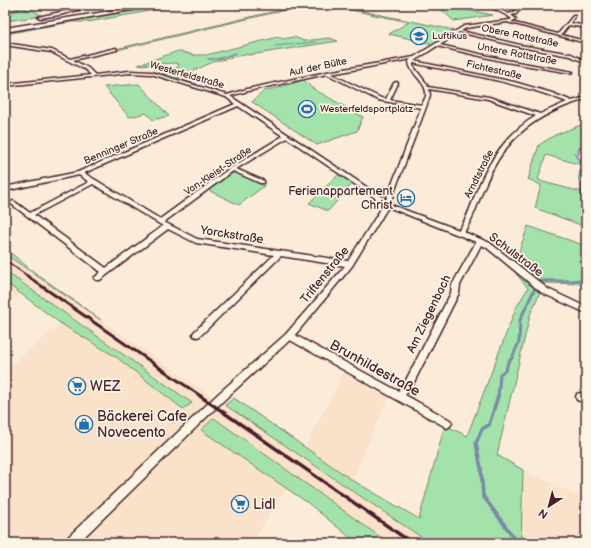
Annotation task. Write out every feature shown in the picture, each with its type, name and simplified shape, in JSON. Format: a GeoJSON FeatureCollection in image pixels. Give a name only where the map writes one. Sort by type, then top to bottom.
{"type":"FeatureCollection","features":[{"type":"Feature","properties":{"kind":"highway"},"geometry":{"type":"LineString","coordinates":[[5,29],[144,5]]}},
{"type":"Feature","properties":{"kind":"highway"},"geometry":{"type":"LineString","coordinates":[[5,29],[157,5]]}},
{"type":"Feature","properties":{"kind":"street"},"geometry":{"type":"LineString","coordinates":[[40,17],[96,5]]}},
{"type":"Feature","properties":{"kind":"street"},"geometry":{"type":"LineString","coordinates":[[487,5],[508,18],[559,35],[586,42]]}},
{"type":"Feature","properties":{"kind":"street"},"geometry":{"type":"LineString","coordinates":[[524,5],[508,18],[475,24],[457,31],[412,60],[410,66],[427,88],[488,98],[540,116]]}},
{"type":"Feature","properties":{"kind":"street"},"geometry":{"type":"LineString","coordinates":[[580,5],[586,6]]}},
{"type":"Feature","properties":{"kind":"street"},"geometry":{"type":"LineString","coordinates":[[559,35],[574,17]]}},
{"type":"Feature","properties":{"kind":"street"},"geometry":{"type":"LineString","coordinates":[[569,24],[586,27]]}},
{"type":"Feature","properties":{"kind":"street","name":"Obere Rottstraße"},"geometry":{"type":"LineString","coordinates":[[457,31],[580,57],[586,62]]}},
{"type":"Feature","properties":{"kind":"street"},"geometry":{"type":"LineString","coordinates":[[5,44],[52,51],[88,70],[93,75]]}},
{"type":"Feature","properties":{"kind":"street","name":"Untere Rottstraße"},"geometry":{"type":"LineString","coordinates":[[437,44],[516,63],[571,72]]}},
{"type":"Feature","properties":{"kind":"street"},"geometry":{"type":"LineString","coordinates":[[70,60],[116,49]]}},
{"type":"Feature","properties":{"kind":"street","name":"Auf der Bülte"},"geometry":{"type":"LineString","coordinates":[[227,96],[247,90],[327,73],[412,60]]}},
{"type":"Feature","properties":{"kind":"street","name":"Fichtestraße"},"geometry":{"type":"LineString","coordinates":[[412,60],[513,82],[571,102]]}},
{"type":"Feature","properties":{"kind":"street","name":"Westerfeldstraße"},"geometry":{"type":"LineString","coordinates":[[5,85],[93,75],[130,72],[151,73],[227,96],[388,202]]}},
{"type":"Feature","properties":{"kind":"street"},"geometry":{"type":"LineString","coordinates":[[327,73],[372,96],[387,101],[424,107]]}},
{"type":"Feature","properties":{"kind":"street"},"geometry":{"type":"LineString","coordinates":[[387,101],[396,83]]}},
{"type":"Feature","properties":{"kind":"street","name":"Triftenstraße"},"geometry":{"type":"LineString","coordinates":[[70,543],[221,397],[289,336],[350,264],[388,202],[424,107],[428,95],[427,88]]}},
{"type":"Feature","properties":{"kind":"street","name":"Arndtstraße"},"geometry":{"type":"LineString","coordinates":[[460,233],[488,170],[502,147],[518,130],[540,116],[571,102],[586,98]]}},
{"type":"Feature","properties":{"kind":"street","name":"Benninger Straße"},"geometry":{"type":"LineString","coordinates":[[5,189],[80,173],[238,104]]}},
{"type":"Feature","properties":{"kind":"street","name":"Von-Kleist-Straße"},"geometry":{"type":"LineString","coordinates":[[160,222],[228,172],[234,170],[287,136]]}},
{"type":"Feature","properties":{"kind":"street"},"geometry":{"type":"LineString","coordinates":[[234,170],[262,182]]}},
{"type":"Feature","properties":{"kind":"street","name":"Yorckstraße"},"geometry":{"type":"LineString","coordinates":[[80,173],[92,182],[160,222],[196,241],[350,264]]}},
{"type":"Feature","properties":{"kind":"street"},"geometry":{"type":"LineString","coordinates":[[30,215],[92,182]]}},
{"type":"Feature","properties":{"kind":"street","name":"Schulstraße"},"geometry":{"type":"LineString","coordinates":[[388,202],[392,207],[480,241],[498,252],[545,291],[586,310]]}},
{"type":"Feature","properties":{"kind":"street"},"geometry":{"type":"LineString","coordinates":[[13,203],[106,272]]}},
{"type":"Feature","properties":{"kind":"street"},"geometry":{"type":"LineString","coordinates":[[98,278],[168,226]]}},
{"type":"Feature","properties":{"kind":"street","name":"Am Ziegenbach"},"geometry":{"type":"LineString","coordinates":[[399,396],[408,385],[455,293],[456,285],[480,241]]}},
{"type":"Feature","properties":{"kind":"street"},"geometry":{"type":"LineString","coordinates":[[197,334],[279,254]]}},
{"type":"Feature","properties":{"kind":"street","name":"Brunhildestraße"},"geometry":{"type":"LineString","coordinates":[[289,336],[447,424]]}},
{"type":"Feature","properties":{"kind":"shaded area"},"geometry":{"type":"Polygon","coordinates":[[[5,254],[430,543],[389,543],[214,418],[201,430],[287,488],[252,543],[5,543],[5,370],[60,323],[116,357],[183,409],[73,318],[5,271],[5,254]]]}},
{"type":"Feature","properties":{"kind":"shaded area"},"geometry":{"type":"Polygon","coordinates":[[[5,282],[21,293],[5,305],[5,282]]]}},
{"type":"Feature","properties":{"kind":"shaded area"},"geometry":{"type":"Polygon","coordinates":[[[344,372],[389,397],[352,480],[305,447],[344,372]]]}},
{"type":"Feature","properties":{"kind":"shaded area"},"geometry":{"type":"Polygon","coordinates":[[[523,470],[586,499],[586,543],[521,543],[523,470]]]}},
{"type":"Feature","properties":{"kind":"green space"},"geometry":{"type":"Polygon","coordinates":[[[26,5],[32,5],[24,9],[34,11],[43,16],[5,21],[5,13],[26,5]]]}},
{"type":"Feature","properties":{"kind":"green space"},"geometry":{"type":"Polygon","coordinates":[[[32,5],[92,5],[80,8],[32,5]]]}},
{"type":"Feature","properties":{"kind":"green space"},"geometry":{"type":"Polygon","coordinates":[[[170,5],[183,5],[88,22],[71,22],[5,34],[5,32],[170,5]]]}},
{"type":"Feature","properties":{"kind":"green space"},"geometry":{"type":"Polygon","coordinates":[[[301,5],[306,5],[116,49],[301,5]]]}},
{"type":"Feature","properties":{"kind":"green space"},"geometry":{"type":"Polygon","coordinates":[[[326,5],[333,5],[454,30],[433,44],[389,34],[409,22],[326,5]]]}},
{"type":"Feature","properties":{"kind":"green space"},"geometry":{"type":"Polygon","coordinates":[[[429,5],[440,5],[493,15],[454,21],[437,6],[429,5]]]}},
{"type":"Feature","properties":{"kind":"green space"},"geometry":{"type":"Polygon","coordinates":[[[278,37],[283,39],[294,37],[304,41],[329,38],[338,41],[249,55],[244,54],[213,62],[177,78],[197,84],[185,85],[162,78],[167,75],[162,74],[178,67],[179,65],[175,63],[138,65],[178,51],[194,55],[206,55],[278,37]]]}},
{"type":"Feature","properties":{"kind":"green space","name":"Westerfeldsportplatz"},"geometry":{"type":"Polygon","coordinates":[[[303,79],[312,88],[363,117],[357,131],[317,145],[252,102],[264,91],[295,83],[303,79]]]}},
{"type":"Feature","properties":{"kind":"green space"},"geometry":{"type":"Polygon","coordinates":[[[139,84],[169,116],[153,120],[146,113],[129,117],[104,87],[139,84]]]}},
{"type":"Feature","properties":{"kind":"green space"},"geometry":{"type":"Polygon","coordinates":[[[586,123],[586,145],[577,149],[574,153],[582,165],[546,155],[538,179],[543,182],[586,193],[586,227],[535,208],[541,185],[528,179],[539,145],[555,135],[586,123]]]}},
{"type":"Feature","properties":{"kind":"green space"},"geometry":{"type":"Polygon","coordinates":[[[234,173],[264,186],[239,205],[208,190],[234,173]]]}},
{"type":"Feature","properties":{"kind":"green space"},"geometry":{"type":"Polygon","coordinates":[[[340,173],[354,182],[328,211],[309,203],[340,173]]]}},
{"type":"Feature","properties":{"kind":"green space"},"geometry":{"type":"Polygon","coordinates":[[[528,226],[586,246],[586,284],[544,283],[530,315],[497,455],[523,470],[521,543],[430,543],[225,405],[234,398],[352,480],[419,519],[445,425],[467,436],[516,308],[528,288],[516,274],[515,263],[528,226]]]}},
{"type":"Feature","properties":{"kind":"green space"},"geometry":{"type":"Polygon","coordinates":[[[5,248],[30,269],[101,320],[5,254],[5,248]]]}},
{"type":"Feature","properties":{"kind":"green space"},"geometry":{"type":"Polygon","coordinates":[[[5,271],[192,403],[183,409],[116,357],[60,323],[5,282],[5,271]]]}},
{"type":"Feature","properties":{"kind":"green space"},"geometry":{"type":"Polygon","coordinates":[[[214,418],[389,543],[357,543],[308,503],[201,430],[214,418]]]}},
{"type":"Feature","properties":{"kind":"waterway"},"geometry":{"type":"LineString","coordinates":[[5,16],[28,5]]}},
{"type":"Feature","properties":{"kind":"waterway"},"geometry":{"type":"LineString","coordinates":[[275,46],[316,42]]}},
{"type":"Feature","properties":{"kind":"waterway"},"geometry":{"type":"LineString","coordinates":[[208,59],[218,59],[236,53]]}},
{"type":"Feature","properties":{"kind":"waterway"},"geometry":{"type":"LineString","coordinates":[[584,166],[584,163],[577,157],[580,147],[586,144]]}},
{"type":"Feature","properties":{"kind":"waterway"},"geometry":{"type":"LineString","coordinates":[[583,168],[580,172],[579,180],[582,183],[582,198],[586,212]]}},
{"type":"Feature","properties":{"kind":"waterway"},"geometry":{"type":"LineString","coordinates":[[541,281],[570,281],[586,279]]}},
{"type":"Feature","properties":{"kind":"waterway"},"geometry":{"type":"LineString","coordinates":[[498,397],[500,374],[506,370],[508,362],[512,358],[519,342],[520,320],[534,290]]}},
{"type":"Feature","properties":{"kind":"waterway"},"geometry":{"type":"LineString","coordinates":[[498,396],[489,425],[482,429],[476,443],[481,468],[483,496],[518,543]]}},
{"type":"Feature","properties":{"kind":"railway"},"geometry":{"type":"LineString","coordinates":[[5,260],[29,277]]}},
{"type":"Feature","properties":{"kind":"railway"},"geometry":{"type":"LineString","coordinates":[[27,276],[202,397]]}},
{"type":"Feature","properties":{"kind":"railway"},"geometry":{"type":"LineString","coordinates":[[200,396],[412,543]]}},
{"type":"Feature","properties":{"kind":"place","name":"Luftikus"},"geometry":{"type":"Point","coordinates":[419,36]}},
{"type":"Feature","properties":{"kind":"place","name":"Westerfeldsportplatz"},"geometry":{"type":"Point","coordinates":[307,109]}},
{"type":"Feature","properties":{"kind":"place","name":"Ferienappartement Christ"},"geometry":{"type":"Point","coordinates":[406,198]}},
{"type":"Feature","properties":{"kind":"place","name":"WEZ"},"geometry":{"type":"Point","coordinates":[77,386]}},
{"type":"Feature","properties":{"kind":"place","name":"Bäckerei Cafe Novecento"},"geometry":{"type":"Point","coordinates":[84,424]}},
{"type":"Feature","properties":{"kind":"place","name":"Lidl"},"geometry":{"type":"Point","coordinates":[240,504]}}]}
